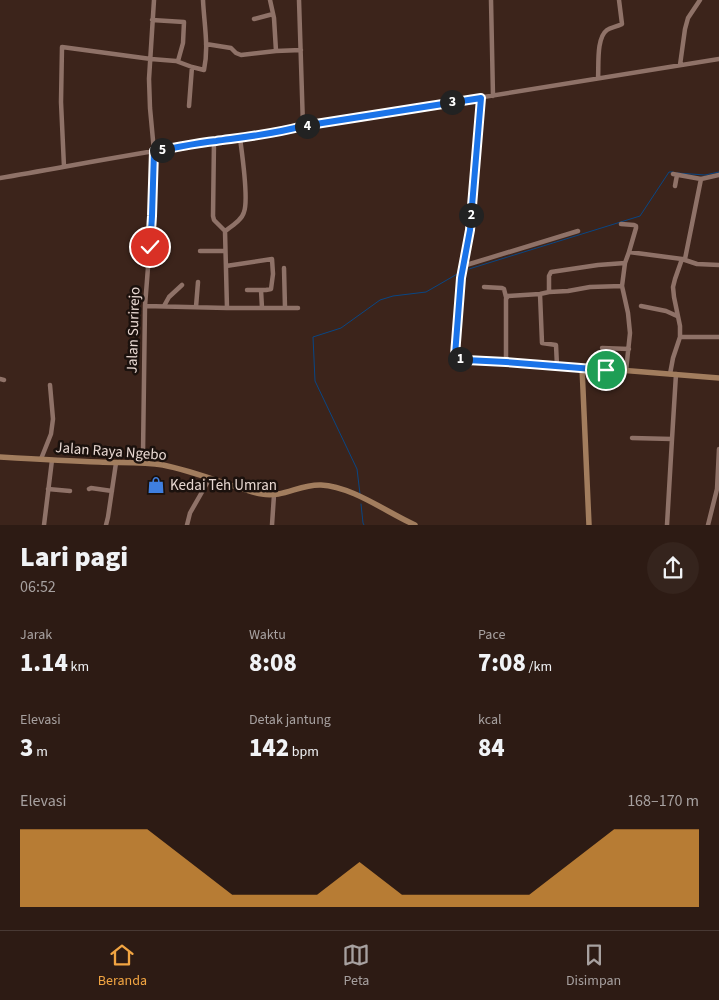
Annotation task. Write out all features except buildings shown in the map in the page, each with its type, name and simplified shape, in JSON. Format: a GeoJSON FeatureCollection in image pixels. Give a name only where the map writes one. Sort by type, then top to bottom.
{"type":"FeatureCollection","features":[{"type":"Feature","properties":{"kind":"street","name":"Jalan Surirejo"},"geometry":{"type":"LineString","coordinates":[[147,463],[143,453],[146,306],[154,151],[149,79],[154,0]]}},
{"type":"Feature","properties":{"kind":"street"},"geometry":{"type":"LineString","coordinates":[[64,167],[61,102],[62,48],[178,61],[192,67],[204,69],[206,44],[203,0]]}},
{"type":"Feature","properties":{"kind":"street"},"geometry":{"type":"LineString","coordinates":[[270,0],[276,51]]}},
{"type":"Feature","properties":{"kind":"street"},"geometry":{"type":"LineString","coordinates":[[299,0],[303,126]]}},
{"type":"Feature","properties":{"kind":"street"},"geometry":{"type":"LineString","coordinates":[[491,0],[493,96]]}},
{"type":"Feature","properties":{"kind":"street"},"geometry":{"type":"LineString","coordinates":[[598,78],[599,45],[602,35],[607,30],[622,24],[620,0]]}},
{"type":"Feature","properties":{"kind":"street"},"geometry":{"type":"LineString","coordinates":[[680,65],[688,18],[700,0]]}},
{"type":"Feature","properties":{"kind":"street"},"geometry":{"type":"LineString","coordinates":[[254,19],[273,14]]}},
{"type":"Feature","properties":{"kind":"street"},"geometry":{"type":"LineString","coordinates":[[152,20],[184,22],[183,43],[178,61]]}},
{"type":"Feature","properties":{"kind":"street"},"geometry":{"type":"LineString","coordinates":[[206,44],[231,48],[241,55],[300,50]]}},
{"type":"Feature","properties":{"kind":"street"},"geometry":{"type":"LineString","coordinates":[[0,178],[214,141],[284,131],[303,126],[719,59]]}},
{"type":"Feature","properties":{"kind":"street"},"geometry":{"type":"LineString","coordinates":[[189,106],[192,67]]}},
{"type":"Feature","properties":{"kind":"street"},"geometry":{"type":"LineString","coordinates":[[481,98],[470,230],[461,278],[455,355],[466,360],[719,378]]}},
{"type":"Feature","properties":{"kind":"street"},"geometry":{"type":"LineString","coordinates":[[227,308],[226,231],[241,218],[245,210],[246,193],[240,138]]}},
{"type":"Feature","properties":{"kind":"street"},"geometry":{"type":"LineString","coordinates":[[214,141],[213,216],[214,220],[226,231]]}},
{"type":"Feature","properties":{"kind":"street"},"geometry":{"type":"LineString","coordinates":[[675,186],[675,174],[701,179],[719,175]]}},
{"type":"Feature","properties":{"kind":"street"},"geometry":{"type":"LineString","coordinates":[[667,525],[672,439],[673,358],[680,337],[680,326],[673,287],[683,259],[701,179]]}},
{"type":"Feature","properties":{"kind":"street"},"geometry":{"type":"LineString","coordinates":[[621,224],[634,224],[636,226],[625,263],[622,286],[630,333],[626,371]]}},
{"type":"Feature","properties":{"kind":"street"},"geometry":{"type":"LineString","coordinates":[[463,266],[578,231]]}},
{"type":"Feature","properties":{"kind":"street"},"geometry":{"type":"LineString","coordinates":[[200,251],[225,252]]}},
{"type":"Feature","properties":{"kind":"street"},"geometry":{"type":"LineString","coordinates":[[629,252],[683,259],[697,264],[719,265]]}},
{"type":"Feature","properties":{"kind":"street"},"geometry":{"type":"LineString","coordinates":[[226,266],[272,259],[274,264],[272,286],[269,290],[247,290]]}},
{"type":"Feature","properties":{"kind":"street"},"geometry":{"type":"LineString","coordinates":[[549,292],[549,276],[551,272],[598,264],[625,263]]}},
{"type":"Feature","properties":{"kind":"street"},"geometry":{"type":"LineString","coordinates":[[284,268],[285,308]]}},
{"type":"Feature","properties":{"kind":"street"},"geometry":{"type":"LineString","coordinates":[[196,307],[198,282]]}},
{"type":"Feature","properties":{"kind":"street"},"geometry":{"type":"LineString","coordinates":[[164,306],[169,297],[182,285]]}},
{"type":"Feature","properties":{"kind":"street"},"geometry":{"type":"LineString","coordinates":[[506,298],[512,295],[540,294],[590,287],[622,286]]}},
{"type":"Feature","properties":{"kind":"street"},"geometry":{"type":"LineString","coordinates":[[484,287],[504,289],[506,298],[506,362]]}},
{"type":"Feature","properties":{"kind":"street"},"geometry":{"type":"LineString","coordinates":[[262,290],[262,308]]}},
{"type":"Feature","properties":{"kind":"street"},"geometry":{"type":"LineString","coordinates":[[540,294],[542,343],[556,345],[556,366]]}},
{"type":"Feature","properties":{"kind":"street"},"geometry":{"type":"LineString","coordinates":[[146,306],[298,308]]}},
{"type":"Feature","properties":{"kind":"street"},"geometry":{"type":"LineString","coordinates":[[641,306],[666,311],[677,316]]}},
{"type":"Feature","properties":{"kind":"street"},"geometry":{"type":"LineString","coordinates":[[680,337],[719,337]]}},
{"type":"Feature","properties":{"kind":"street"},"geometry":{"type":"LineString","coordinates":[[602,348],[629,349]]}},
{"type":"Feature","properties":{"kind":"street"},"geometry":{"type":"LineString","coordinates":[[582,368],[589,525]]}},
{"type":"Feature","properties":{"kind":"street"},"geometry":{"type":"LineString","coordinates":[[42,459],[51,434],[53,420],[50,385]]}},
{"type":"Feature","properties":{"kind":"street"},"geometry":{"type":"LineString","coordinates":[[632,438],[672,439]]}},
{"type":"Feature","properties":{"kind":"street"},"geometry":{"type":"LineString","coordinates":[[708,525],[718,489],[719,449]]}},
{"type":"Feature","properties":{"kind":"street"},"geometry":{"type":"LineString","coordinates":[[136,463],[143,453]]}},
{"type":"Feature","properties":{"kind":"street","name":"Jalan Raya Ngebo"},"geometry":{"type":"LineString","coordinates":[[0,457],[147,463],[174,468],[261,494],[274,495],[286,493],[306,486],[329,486],[363,498],[415,525]]}},
{"type":"Feature","properties":{"kind":"street"},"geometry":{"type":"LineString","coordinates":[[44,525],[52,460]]}},
{"type":"Feature","properties":{"kind":"street"},"geometry":{"type":"LineString","coordinates":[[106,525],[116,463]]}},
{"type":"Feature","properties":{"kind":"street"},"geometry":{"type":"LineString","coordinates":[[187,525],[190,513],[210,478]]}},
{"type":"Feature","properties":{"kind":"street"},"geometry":{"type":"LineString","coordinates":[[48,489],[70,490]]}},
{"type":"Feature","properties":{"kind":"street"},"geometry":{"type":"LineString","coordinates":[[89,489],[112,491]]}},
{"type":"Feature","properties":{"kind":"street"},"geometry":{"type":"LineString","coordinates":[[272,525],[274,495]]}},
{"type":"Feature","properties":{"kind":"waterway"},"geometry":{"type":"LineString","coordinates":[[469,269],[640,216],[669,172],[673,172]]}},
{"type":"Feature","properties":{"kind":"waterway"},"geometry":{"type":"LineString","coordinates":[[677,173],[705,175],[719,172]]}},
{"type":"Feature","properties":{"kind":"waterway"},"geometry":{"type":"LineString","coordinates":[[360,494],[357,469],[315,381],[313,337],[341,328],[380,300],[393,296],[426,292],[459,273]]}},
{"type":"Feature","properties":{"kind":"waterway"},"geometry":{"type":"LineString","coordinates":[[361,504],[364,525]]}},
{"type":"Feature","properties":{"kind":"place","name":"Kedai Teh Umran"},"geometry":{"type":"Point","coordinates":[156,485]}},
{"type":"Feature","properties":{"kind":"route"},"geometry":{"type":"LineString","coordinates":[[150,247],[154,151],[481,98],[470,230],[461,278],[455,355],[466,360],[606,370]]}}]}
